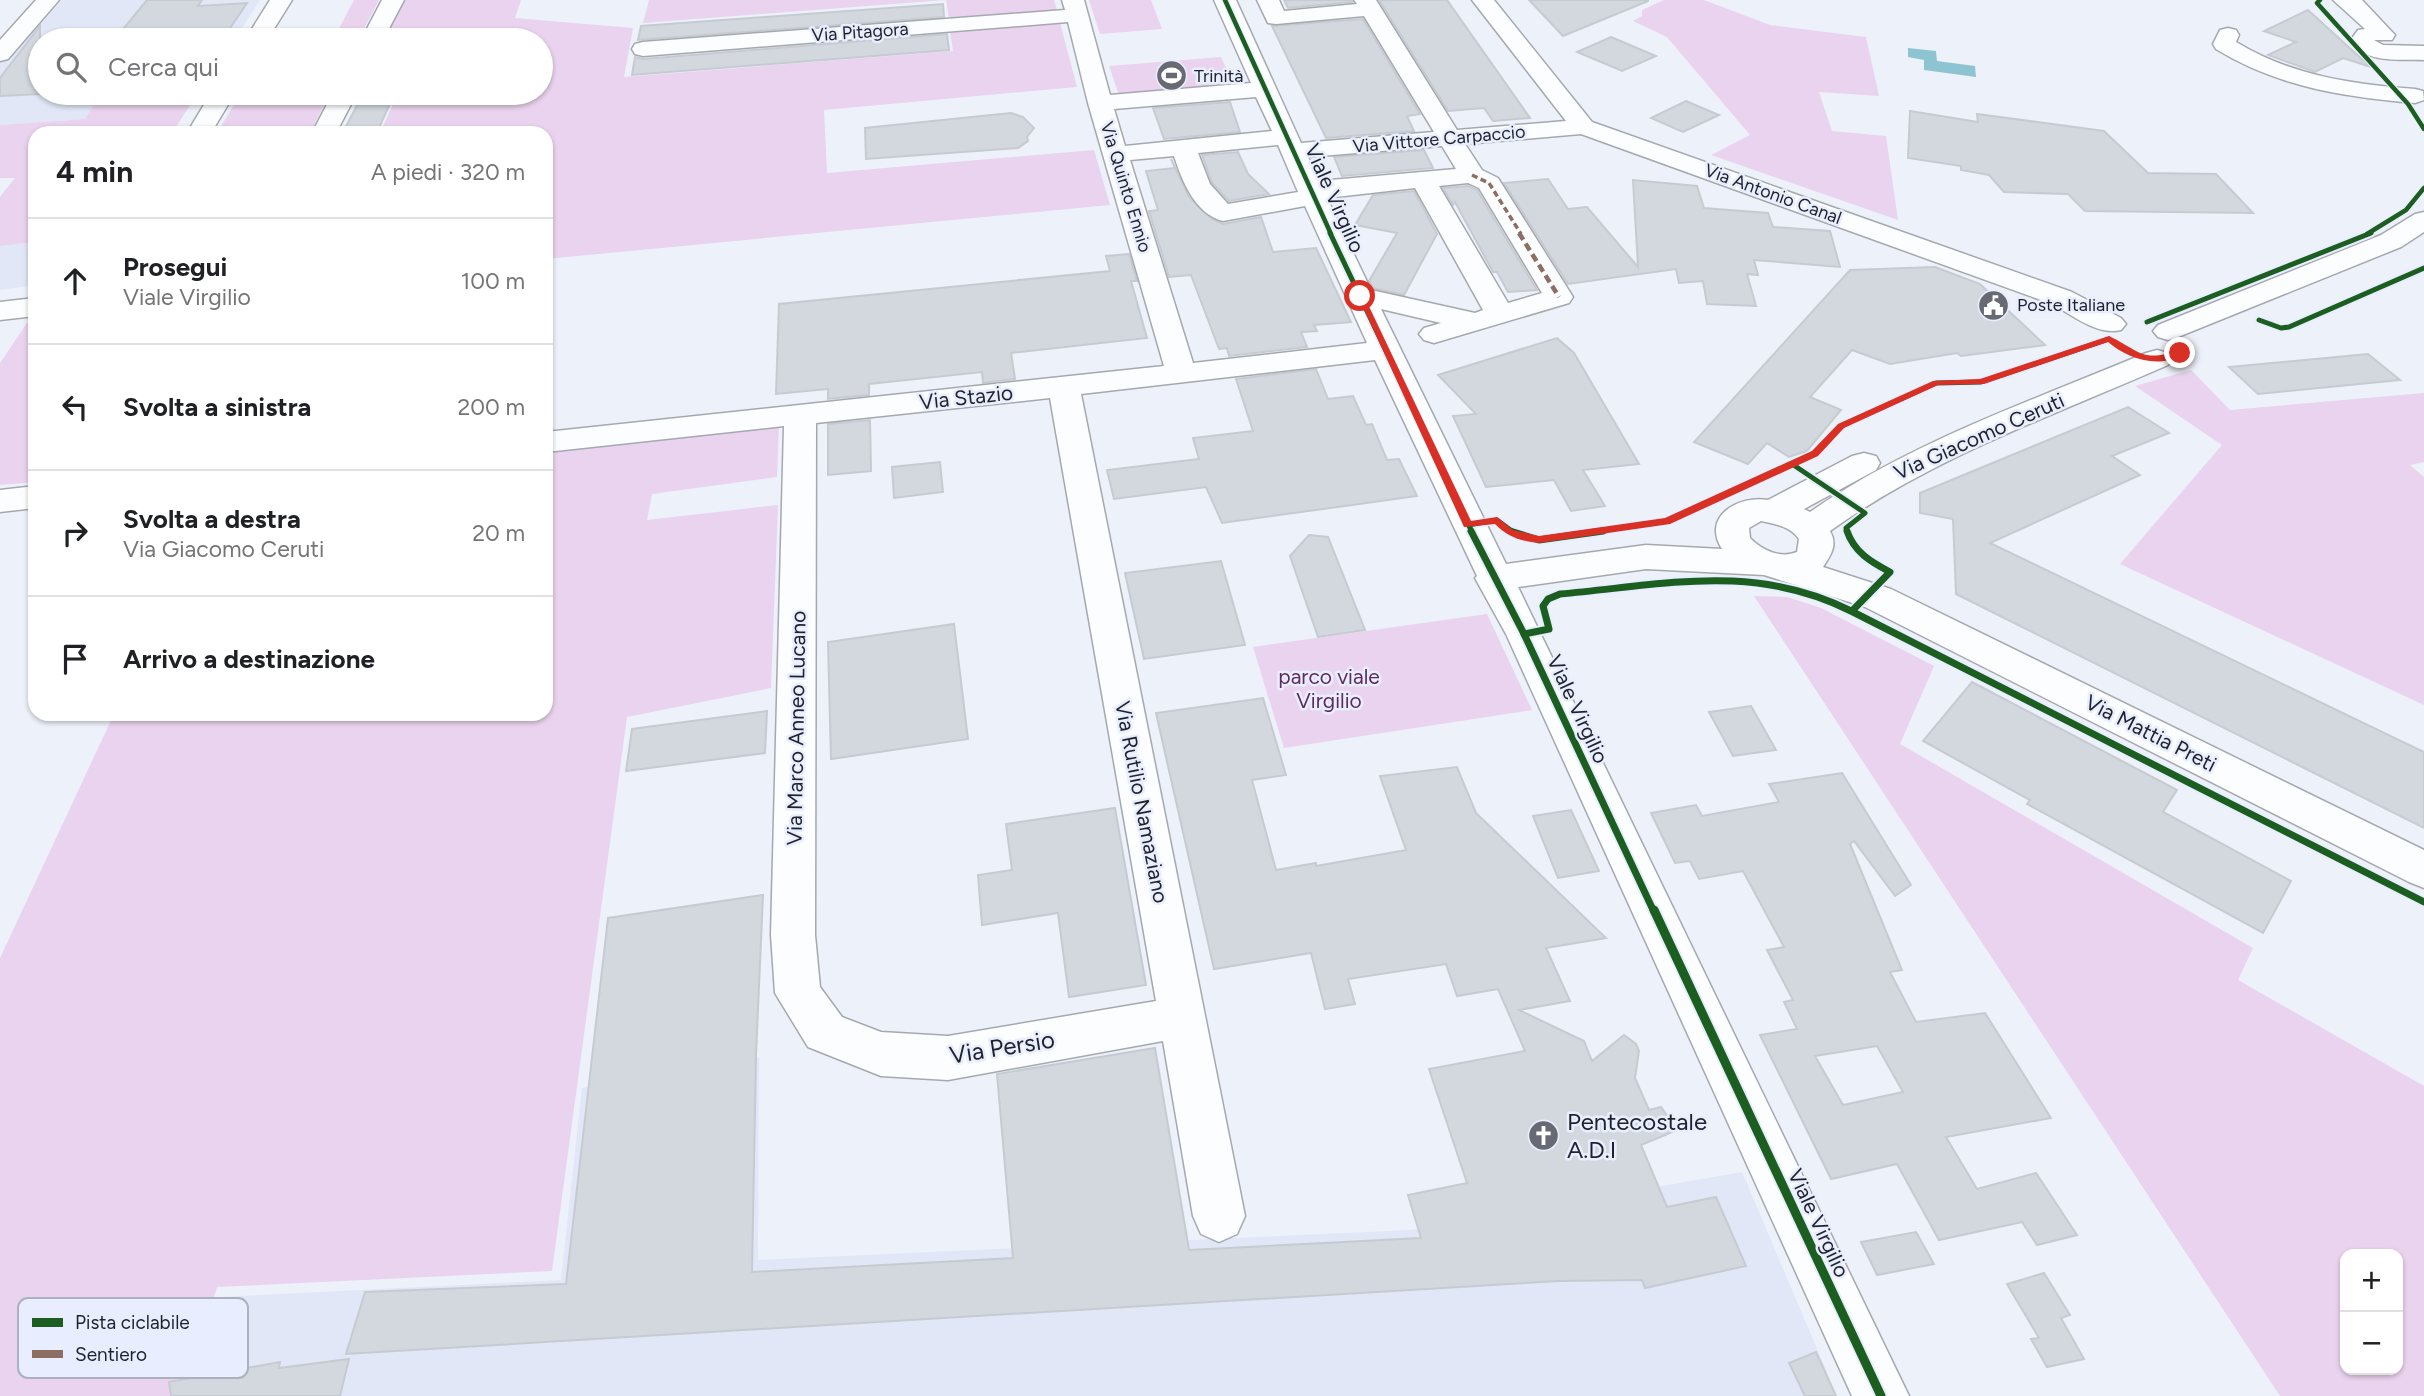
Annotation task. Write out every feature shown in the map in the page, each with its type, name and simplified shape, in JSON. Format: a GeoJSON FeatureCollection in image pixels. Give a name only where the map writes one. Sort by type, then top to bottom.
{"type":"FeatureCollection","features":[{"type":"Feature","properties":{"kind":"street"},"geometry":{"type":"LineString","coordinates":[[0,54],[48,0]]}},
{"type":"Feature","properties":{"kind":"street"},"geometry":{"type":"LineString","coordinates":[[264,28],[281,0]]}},
{"type":"Feature","properties":{"kind":"street"},"geometry":{"type":"LineString","coordinates":[[378,28],[393,0]]}},
{"type":"Feature","properties":{"kind":"street","name":"Viale Virgilio"},"geometry":{"type":"LineString","coordinates":[[1225,0],[1385,350],[1493,578],[1524,634],[1881,1396]]}},
{"type":"Feature","properties":{"kind":"street"},"geometry":{"type":"LineString","coordinates":[[1268,0],[1276,18],[1368,5],[1472,175]]}},
{"type":"Feature","properties":{"kind":"street"},"geometry":{"type":"LineString","coordinates":[[1483,0],[1583,127]]}},
{"type":"Feature","properties":{"kind":"street"},"geometry":{"type":"LineString","coordinates":[[2334,0],[2399,45]]}},
{"type":"Feature","properties":{"kind":"street"},"geometry":{"type":"LineString","coordinates":[[2228,35],[2224,44],[2242,57],[2299,79],[2332,89],[2421,94],[2399,45],[2354,5],[2344,0]]}},
{"type":"Feature","properties":{"kind":"street","name":"Via Pitagora"},"geometry":{"type":"LineString","coordinates":[[643,49],[1075,8]]}},
{"type":"Feature","properties":{"kind":"street","name":"Via Quinto Ennio"},"geometry":{"type":"LineString","coordinates":[[1075,8],[1100,103],[1181,374]]}},
{"type":"Feature","properties":{"kind":"street"},"geometry":{"type":"LineString","coordinates":[[1100,103],[1264,89]]}},
{"type":"Feature","properties":{"kind":"street"},"geometry":{"type":"LineString","coordinates":[[202,126],[216,105]]}},
{"type":"Feature","properties":{"kind":"street"},"geometry":{"type":"LineString","coordinates":[[328,126],[339,105]]}},
{"type":"Feature","properties":{"kind":"street","name":"Via Vittore Carpaccio"},"geometry":{"type":"LineString","coordinates":[[1116,154],[1184,147],[1450,138],[1583,127]]}},
{"type":"Feature","properties":{"kind":"street","name":"Via Antonio Canal"},"geometry":{"type":"LineString","coordinates":[[1583,127],[2062,298],[2116,337]]}},
{"type":"Feature","properties":{"kind":"street"},"geometry":{"type":"LineString","coordinates":[[1184,147],[1193,177],[1214,208],[1223,213],[1312,193],[1423,180],[1472,175],[1489,183],[1559,297],[1434,334]]}},
{"type":"Feature","properties":{"kind":"street"},"geometry":{"type":"LineString","coordinates":[[1423,180],[1488,318]]}},
{"type":"Feature","properties":{"kind":"street","name":"Via Giacomo Ceruti"},"geometry":{"type":"LineString","coordinates":[[1815,538],[1847,500],[1893,472],[2391,241],[2424,220]]}},
{"type":"Feature","properties":{"kind":"street","name":"Via Giacomo Ceruti"},"geometry":{"type":"LineString","coordinates":[[1775,511],[1890,449],[2116,337],[2136,320],[2169,346],[2208,342],[2424,249]]}},
{"type":"Feature","properties":{"kind":"street"},"geometry":{"type":"LineString","coordinates":[[1360,296],[1488,318]]}},
{"type":"Feature","properties":{"kind":"street"},"geometry":{"type":"LineString","coordinates":[[0,310],[28,308]]}},
{"type":"Feature","properties":{"kind":"street","name":"Via Stazio"},"geometry":{"type":"LineString","coordinates":[[553,441],[1385,350]]}},
{"type":"Feature","properties":{"kind":"street","name":"Via Rutilio Namaziano"},"geometry":{"type":"LineString","coordinates":[[1064,387],[1219,1216]]}},
{"type":"Feature","properties":{"kind":"street","name":"Via Marco Anneo Lucano"},"geometry":{"type":"LineString","coordinates":[[800,415],[793,935],[797,993],[825,1032]]}},
{"type":"Feature","properties":{"kind":"street"},"geometry":{"type":"LineString","coordinates":[[0,501],[28,498]]}},
{"type":"Feature","properties":{"kind":"street"},"geometry":{"type":"LineString","coordinates":[[1493,578],[1646,557],[1696,540],[1749,512],[1775,511],[1801,520],[1815,538],[1816,556],[1808,563],[1772,565],[1646,557]]}},
{"type":"Feature","properties":{"kind":"street"},"geometry":{"type":"LineString","coordinates":[[1734,522],[1731,530],[1739,548],[1772,565]]}},
{"type":"Feature","properties":{"kind":"street","name":"Via Mattia Preti"},"geometry":{"type":"LineString","coordinates":[[1815,538],[1878,598]]}},
{"type":"Feature","properties":{"kind":"street","name":"Via Mattia Preti"},"geometry":{"type":"LineString","coordinates":[[1772,565],[1878,598],[2424,870]]}},
{"type":"Feature","properties":{"kind":"street","name":"Via Persio"},"geometry":{"type":"LineString","coordinates":[[825,1032],[881,1054],[948,1058],[1182,1017]]}},
{"type":"Feature","properties":{"kind":"shaded area"},"geometry":{"type":"Polygon","coordinates":[[[62,0],[260,0],[242,28],[38,28],[62,0]]]}},
{"type":"Feature","properties":{"kind":"shaded area"},"geometry":{"type":"Polygon","coordinates":[[[28,33],[28,105],[94,105],[85,119],[0,125],[0,40],[28,33]]]}},
{"type":"Feature","properties":{"kind":"shaded area"},"geometry":{"type":"Polygon","coordinates":[[[28,243],[28,286],[0,290],[0,246],[28,243]]]}},
{"type":"Feature","properties":{"kind":"shaded area"},"geometry":{"type":"Polygon","coordinates":[[[759,1057],[758,1260],[1410,1230],[1742,1172],[1837,1396],[191,1396],[196,1378],[248,1378],[248,1298],[221,1297],[561,1280],[582,1088],[759,1057]]]}},
{"type":"Feature","properties":{"kind":"green space"},"geometry":{"type":"Polygon","coordinates":[[[354,0],[379,0],[364,28],[339,28],[354,0]]]}},
{"type":"Feature","properties":{"kind":"green space"},"geometry":{"type":"Polygon","coordinates":[[[400,0],[521,0],[515,18],[633,28],[624,77],[953,51],[950,32],[1060,23],[1077,87],[824,110],[827,173],[1094,150],[1110,205],[553,258],[553,126],[383,126],[393,105],[553,105],[553,28],[386,28],[400,0]]]}},
{"type":"Feature","properties":{"kind":"green space"},"geometry":{"type":"Polygon","coordinates":[[[649,0],[946,0],[643,23],[649,0]]]}},
{"type":"Feature","properties":{"kind":"green space"},"geometry":{"type":"Polygon","coordinates":[[[946,0],[1054,0],[1057,10],[949,18],[946,0]]]}},
{"type":"Feature","properties":{"kind":"green space"},"geometry":{"type":"Polygon","coordinates":[[[1089,0],[1151,0],[1162,29],[1100,34],[1089,0]]]}},
{"type":"Feature","properties":{"kind":"green space"},"geometry":{"type":"Polygon","coordinates":[[[1664,0],[1704,0],[1770,25],[1866,37],[1879,96],[1819,92],[1832,131],[1886,136],[1898,220],[1711,155],[1750,135],[1667,37],[1633,21],[1642,16],[1642,10],[1664,0]]]}},
{"type":"Feature","properties":{"kind":"green space","name":"Trinità"},"geometry":{"type":"Polygon","coordinates":[[[1221,57],[1234,86],[1119,95],[1109,66],[1221,57]]]}},
{"type":"Feature","properties":{"kind":"green space"},"geometry":{"type":"Polygon","coordinates":[[[94,105],[190,105],[177,126],[28,126],[28,243],[0,246],[0,197],[15,178],[0,178],[0,125],[85,119],[94,105]]]}},
{"type":"Feature","properties":{"kind":"green space"},"geometry":{"type":"Polygon","coordinates":[[[234,105],[324,105],[314,126],[221,126],[234,105]]]}},
{"type":"Feature","properties":{"kind":"green space"},"geometry":{"type":"Polygon","coordinates":[[[27,323],[28,483],[0,485],[0,363],[27,323]]]}},
{"type":"Feature","properties":{"kind":"green space"},"geometry":{"type":"Polygon","coordinates":[[[2191,370],[2230,410],[2424,393],[2424,462],[2410,465],[2424,477],[2424,705],[2120,564],[2222,445],[2135,386],[2191,370]]]}},
{"type":"Feature","properties":{"kind":"green space"},"geometry":{"type":"Polygon","coordinates":[[[779,424],[777,477],[652,494],[647,520],[778,505],[771,688],[627,717],[552,1271],[217,1287],[214,1298],[18,1298],[18,1378],[189,1378],[184,1396],[0,1396],[0,958],[111,721],[553,721],[553,449],[779,424]]]}},
{"type":"Feature","properties":{"kind":"green space"},"geometry":{"type":"Polygon","coordinates":[[[1754,596],[1787,597],[1821,608],[1934,666],[1900,744],[2253,948],[2238,980],[2424,1086],[2424,1396],[2280,1396],[1754,596]]]}},
{"type":"Feature","properties":{"kind":"green space","name":"parco viale Virgilio"},"geometry":{"type":"Polygon","coordinates":[[[1487,614],[1532,710],[1284,748],[1253,647],[1487,614]]]}},
{"type":"Feature","properties":{"kind":"water"},"geometry":{"type":"Polygon","coordinates":[[[1908,48],[1936,51],[1937,61],[1975,66],[1976,77],[1924,70],[1924,60],[1908,57],[1908,48]]]}},
{"type":"Feature","properties":{"kind":"building"},"geometry":{"type":"Polygon","coordinates":[[[147,0],[202,0],[198,6],[247,3],[230,28],[124,28],[147,0]]]}},
{"type":"Feature","properties":{"kind":"building"},"geometry":{"type":"Polygon","coordinates":[[[1284,0],[1351,0],[1352,2],[1288,8],[1284,0]]]}},
{"type":"Feature","properties":{"kind":"building"},"geometry":{"type":"Polygon","coordinates":[[[1379,0],[1447,0],[1530,118],[1493,121],[1484,108],[1448,111],[1379,0]]]}},
{"type":"Feature","properties":{"kind":"building"},"geometry":{"type":"Polygon","coordinates":[[[1529,0],[1648,0],[1648,1],[1563,36],[1529,0]]]}},
{"type":"Feature","properties":{"kind":"building"},"geometry":{"type":"Polygon","coordinates":[[[943,4],[944,17],[638,40],[641,26],[943,4]]]}},
{"type":"Feature","properties":{"kind":"building"},"geometry":{"type":"Polygon","coordinates":[[[2308,10],[2371,67],[2343,58],[2315,72],[2268,55],[2296,42],[2264,31],[2308,10]]]}},
{"type":"Feature","properties":{"kind":"building"},"geometry":{"type":"Polygon","coordinates":[[[1363,19],[1420,114],[1407,116],[1414,131],[1326,138],[1272,26],[1363,19]]]}},
{"type":"Feature","properties":{"kind":"building"},"geometry":{"type":"Polygon","coordinates":[[[947,34],[949,50],[632,75],[635,57],[643,59],[947,34]]]}},
{"type":"Feature","properties":{"kind":"building"},"geometry":{"type":"Polygon","coordinates":[[[1611,37],[1656,56],[1622,71],[1577,52],[1611,37]]]}},
{"type":"Feature","properties":{"kind":"building"},"geometry":{"type":"Polygon","coordinates":[[[28,42],[28,95],[0,96],[0,78],[28,42]]]}},
{"type":"Feature","properties":{"kind":"building"},"geometry":{"type":"Polygon","coordinates":[[[1686,101],[1719,115],[1683,132],[1651,118],[1686,101]]]}},
{"type":"Feature","properties":{"kind":"building"},"geometry":{"type":"Polygon","coordinates":[[[1230,102],[1240,132],[1164,139],[1153,108],[1230,102]]]}},
{"type":"Feature","properties":{"kind":"building"},"geometry":{"type":"Polygon","coordinates":[[[357,105],[389,105],[380,126],[346,126],[357,105]]]}},
{"type":"Feature","properties":{"kind":"building"},"geometry":{"type":"Polygon","coordinates":[[[1910,111],[1978,122],[1977,114],[2104,131],[2148,173],[2216,174],[2253,213],[2085,211],[2068,194],[2004,192],[1989,175],[1961,170],[1961,166],[1908,158],[1910,111]]]}},
{"type":"Feature","properties":{"kind":"building"},"geometry":{"type":"Polygon","coordinates":[[[1011,113],[1023,117],[1034,128],[1027,137],[1028,141],[1018,148],[866,159],[865,128],[1011,113]]]}},
{"type":"Feature","properties":{"kind":"building"},"geometry":{"type":"Polygon","coordinates":[[[1424,150],[1433,168],[1342,176],[1334,157],[1424,150]]]}},
{"type":"Feature","properties":{"kind":"building"},"geometry":{"type":"Polygon","coordinates":[[[1238,152],[1248,174],[1269,194],[1229,201],[1212,183],[1202,155],[1238,152]]]}},
{"type":"Feature","properties":{"kind":"building"},"geometry":{"type":"Polygon","coordinates":[[[1171,159],[1189,197],[1212,219],[1223,224],[1261,217],[1273,252],[1316,248],[1351,322],[1314,325],[1317,331],[1301,332],[1307,347],[1229,356],[1227,348],[1219,349],[1191,275],[1169,277],[1149,211],[1158,210],[1146,171],[1175,168],[1171,159]]]}},
{"type":"Feature","properties":{"kind":"building"},"geometry":{"type":"Polygon","coordinates":[[[1548,179],[1568,209],[1587,207],[1638,267],[1633,180],[1697,186],[1704,208],[1768,213],[1773,227],[1830,231],[1840,267],[1754,260],[1758,275],[1747,274],[1756,306],[1707,304],[1703,281],[1679,283],[1676,269],[1568,284],[1504,183],[1548,179]]]}},
{"type":"Feature","properties":{"kind":"building"},"geometry":{"type":"Polygon","coordinates":[[[1468,186],[1477,190],[1537,290],[1508,292],[1497,272],[1493,272],[1455,202],[1453,205],[1443,188],[1468,186]]]}},
{"type":"Feature","properties":{"kind":"building"},"geometry":{"type":"Polygon","coordinates":[[[1414,191],[1437,234],[1404,295],[1373,288],[1369,281],[1397,233],[1355,225],[1373,195],[1414,191]]]}},
{"type":"Feature","properties":{"kind":"building"},"geometry":{"type":"Polygon","coordinates":[[[1129,254],[1137,281],[1131,281],[1147,338],[1011,353],[1015,379],[983,383],[982,372],[869,384],[869,395],[828,399],[828,389],[776,394],[779,304],[1110,271],[1106,256],[1129,254]]]}},
{"type":"Feature","properties":{"kind":"building"},"geometry":{"type":"Polygon","coordinates":[[[1935,267],[1980,284],[2045,345],[1961,356],[1957,353],[1890,364],[1852,350],[1810,397],[1841,410],[1807,451],[1789,457],[1767,443],[1748,464],[1694,442],[1850,270],[1935,267]]]}},
{"type":"Feature","properties":{"kind":"building"},"geometry":{"type":"Polygon","coordinates":[[[1557,338],[1574,353],[1639,464],[1583,470],[1605,506],[1571,511],[1554,480],[1486,487],[1453,416],[1476,414],[1438,375],[1557,338]]]}},
{"type":"Feature","properties":{"kind":"building"},"geometry":{"type":"Polygon","coordinates":[[[2368,354],[2400,380],[2258,394],[2229,367],[2368,354]]]}},
{"type":"Feature","properties":{"kind":"building"},"geometry":{"type":"Polygon","coordinates":[[[1316,369],[1328,399],[1353,396],[1366,425],[1372,424],[1387,460],[1399,459],[1417,496],[1222,523],[1206,487],[1114,499],[1107,470],[1199,459],[1193,438],[1253,431],[1236,379],[1316,369]]]}},
{"type":"Feature","properties":{"kind":"building"},"geometry":{"type":"Polygon","coordinates":[[[2128,407],[2169,433],[2112,456],[2140,475],[1990,543],[2424,752],[2424,828],[1956,594],[1953,519],[1920,513],[1920,493],[2128,407]]]}},
{"type":"Feature","properties":{"kind":"building"},"geometry":{"type":"Polygon","coordinates":[[[870,420],[871,471],[828,475],[828,424],[870,420]]]}},
{"type":"Feature","properties":{"kind":"building"},"geometry":{"type":"Polygon","coordinates":[[[940,462],[943,492],[894,498],[892,467],[940,462]]]}},
{"type":"Feature","properties":{"kind":"building"},"geometry":{"type":"Polygon","coordinates":[[[1309,535],[1328,537],[1365,630],[1318,637],[1290,556],[1309,535]]]}},
{"type":"Feature","properties":{"kind":"building"},"geometry":{"type":"Polygon","coordinates":[[[1221,561],[1245,645],[1144,659],[1125,573],[1221,561]]]}},
{"type":"Feature","properties":{"kind":"building"},"geometry":{"type":"Polygon","coordinates":[[[954,624],[968,739],[831,759],[828,642],[954,624]]]}},
{"type":"Feature","properties":{"kind":"building"},"geometry":{"type":"Polygon","coordinates":[[[1972,682],[2177,790],[2163,812],[2291,881],[2263,933],[2027,804],[2030,800],[1923,741],[1972,682]]]}},
{"type":"Feature","properties":{"kind":"building"},"geometry":{"type":"Polygon","coordinates":[[[1263,698],[1286,775],[1252,780],[1276,870],[1316,863],[1316,866],[1406,850],[1380,776],[1457,767],[1476,813],[1606,938],[1546,948],[1570,1001],[1519,1010],[1584,1041],[1592,1061],[1624,1035],[1636,1044],[1639,1051],[1635,1078],[1649,1110],[1661,1107],[1677,1130],[1641,1145],[1667,1207],[1716,1197],[1746,1266],[1645,1288],[1642,1280],[1559,1281],[346,1354],[365,1292],[566,1284],[608,918],[763,895],[756,1055],[752,1272],[1013,1258],[997,1074],[1155,1048],[1189,1250],[1421,1238],[1408,1195],[1467,1183],[1429,1069],[1525,1051],[1498,989],[1457,996],[1446,964],[1348,979],[1355,1004],[1325,1009],[1311,953],[1214,969],[1156,713],[1263,698]]]}},
{"type":"Feature","properties":{"kind":"building"},"geometry":{"type":"Polygon","coordinates":[[[1751,706],[1776,750],[1733,756],[1709,712],[1751,706]]]}},
{"type":"Feature","properties":{"kind":"building"},"geometry":{"type":"Polygon","coordinates":[[[767,711],[765,753],[626,771],[632,729],[767,711]]]}},
{"type":"Feature","properties":{"kind":"building"},"geometry":{"type":"Polygon","coordinates":[[[1842,773],[1911,885],[1895,896],[1854,841],[1850,844],[1902,970],[1890,972],[1916,1022],[1985,1013],[2051,1118],[1946,1137],[1977,1189],[2036,1173],[2077,1235],[2037,1245],[2022,1222],[1939,1240],[1897,1164],[1831,1179],[1760,1035],[1797,1029],[1784,1002],[1793,1000],[1767,950],[1784,947],[1743,871],[1699,879],[1690,861],[1675,863],[1651,813],[1696,805],[1702,816],[1779,802],[1769,784],[1842,773]],[[1877,1046],[1815,1056],[1843,1105],[1903,1092],[1877,1046]]]}},
{"type":"Feature","properties":{"kind":"building"},"geometry":{"type":"Polygon","coordinates":[[[1115,808],[1146,985],[1069,997],[1058,913],[982,925],[978,875],[1012,870],[1006,824],[1115,808]]]}},
{"type":"Feature","properties":{"kind":"building"},"geometry":{"type":"Polygon","coordinates":[[[1571,810],[1599,871],[1558,878],[1533,816],[1571,810]]]}},
{"type":"Feature","properties":{"kind":"building"},"geometry":{"type":"Polygon","coordinates":[[[1916,1232],[1934,1264],[1877,1275],[1861,1242],[1916,1232]]]}},
{"type":"Feature","properties":{"kind":"building"},"geometry":{"type":"Polygon","coordinates":[[[2044,1273],[2070,1315],[2061,1318],[2084,1359],[2047,1367],[2031,1339],[2039,1338],[2007,1284],[2044,1273]]]}},
{"type":"Feature","properties":{"kind":"building"},"geometry":{"type":"Polygon","coordinates":[[[1816,1352],[1836,1396],[1805,1396],[1789,1363],[1816,1352]]]}},
{"type":"Feature","properties":{"kind":"building"},"geometry":{"type":"Polygon","coordinates":[[[349,1359],[340,1396],[171,1396],[169,1382],[191,1378],[248,1378],[248,1368],[280,1362],[279,1368],[349,1359]]]}},
{"type":"Feature","properties":{"kind":"marked path"},"geometry":{"type":"LineString","coordinates":[[1472,175],[1489,183],[1559,297]]}},
{"type":"Feature","properties":{"kind":"cycle path"},"geometry":{"type":"LineString","coordinates":[[1225,0],[1310,190],[1463,514],[1524,634],[1881,1396]]}},
{"type":"Feature","properties":{"kind":"cycle path"},"geometry":{"type":"LineString","coordinates":[[2320,0],[2317,3],[2408,104],[2424,129]]}},
{"type":"Feature","properties":{"kind":"cycle path"},"geometry":{"type":"LineString","coordinates":[[2147,322],[2373,232],[2406,210],[2424,188]]}},
{"type":"Feature","properties":{"kind":"cycle path"},"geometry":{"type":"LineString","coordinates":[[2259,320],[2281,328],[2289,327],[2424,268]]}},
{"type":"Feature","properties":{"kind":"cycle path"},"geometry":{"type":"LineString","coordinates":[[1468,525],[1497,520],[1516,534],[1539,540],[1667,521],[1815,453],[1841,426],[1936,383],[1981,382],[2109,339]]}},
{"type":"Feature","properties":{"kind":"cycle path"},"geometry":{"type":"LineString","coordinates":[[1792,464],[1865,513],[1846,528],[1849,537],[1862,555],[1890,572],[1852,611]]}},
{"type":"Feature","properties":{"kind":"cycle path"},"geometry":{"type":"LineString","coordinates":[[1524,634],[1549,629],[1543,606],[1548,599],[1560,594],[1711,581],[1770,583],[1795,588],[1851,611],[2424,902]]}},
{"type":"Feature","properties":{"kind":"place","name":"Trinità"},"geometry":{"type":"Point","coordinates":[1171,76]}},
{"type":"Feature","properties":{"kind":"place","name":"Poste Italiane"},"geometry":{"type":"Point","coordinates":[1994,305]}},
{"type":"Feature","properties":{"kind":"place","name":"Pentecostale A.D.I"},"geometry":{"type":"Point","coordinates":[1544,1135]}},
{"type":"Feature","properties":{"kind":"route"},"geometry":{"type":"LineString","coordinates":[[1360,296],[1468,525],[1497,520],[1509,532],[1523,538],[1539,540],[1667,521],[1815,453],[1841,426],[1936,383],[1981,382],[2109,339],[2122,349],[2146,358],[2167,359],[2180,353]]}}]}
